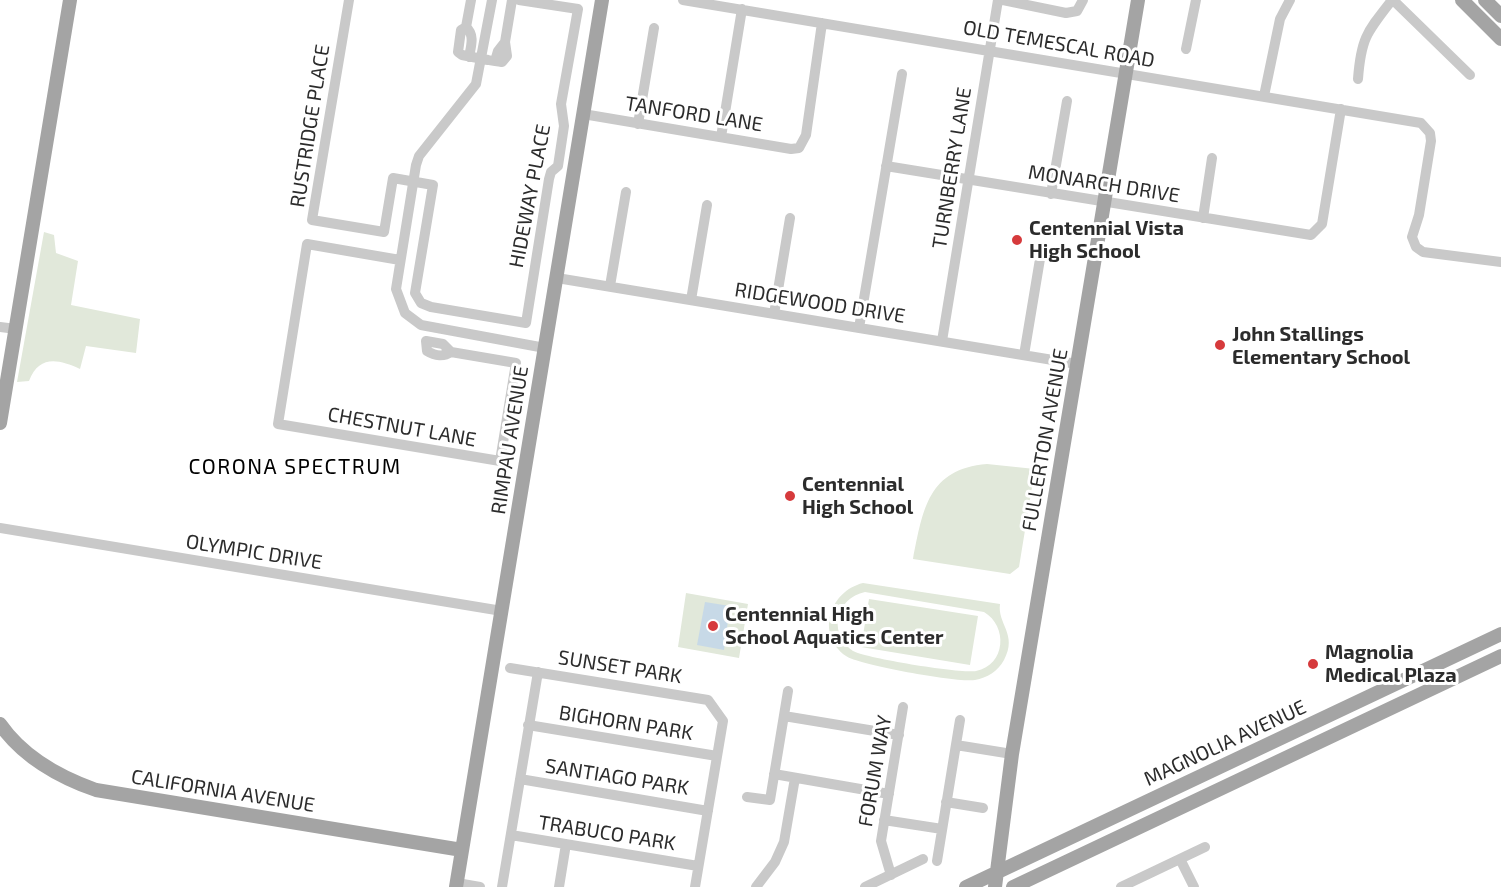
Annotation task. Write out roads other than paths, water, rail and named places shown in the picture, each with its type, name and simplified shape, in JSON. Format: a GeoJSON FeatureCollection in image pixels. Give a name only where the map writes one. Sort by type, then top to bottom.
{"type":"FeatureCollection","features":[{"type":"Feature","properties":{"kind":"main road"},"geometry":{"type":"LineString","coordinates":[[0,423],[70,0]]}},
{"type":"Feature","properties":{"kind":"main road","name":"RIMPAU AVENUE"},"geometry":{"type":"LineString","coordinates":[[457,885],[602,0]]}},
{"type":"Feature","properties":{"kind":"main road","name":"FULLERTON AVENUE"},"geometry":{"type":"LineString","coordinates":[[995,880],[1012,754],[1138,0]]}},
{"type":"Feature","properties":{"kind":"main road"},"geometry":{"type":"LineString","coordinates":[[1462,0],[1501,39]]}},
{"type":"Feature","properties":{"kind":"main road"},"geometry":{"type":"LineString","coordinates":[[1485,0],[1501,16]]}},
{"type":"Feature","properties":{"kind":"main road","name":"MAGNOLIA AVENUE"},"geometry":{"type":"LineString","coordinates":[[966,887],[995,880],[1117,816],[1501,634]]}},
{"type":"Feature","properties":{"kind":"main road","name":"MAGNOLIA AVENUE"},"geometry":{"type":"LineString","coordinates":[[1013,887],[1501,656]]}},
{"type":"Feature","properties":{"kind":"main road"},"geometry":{"type":"LineString","coordinates":[[1355,703],[1364,720]]}},
{"type":"Feature","properties":{"kind":"main road","name":"CALIFORNIA AVENUE"},"geometry":{"type":"LineString","coordinates":[[0,724],[39,762],[69,781],[96,790],[462,850]]}},
{"type":"Feature","properties":{"kind":"main road"},"geometry":{"type":"LineString","coordinates":[[1117,816],[1125,833]]}},
{"type":"Feature","properties":{"kind":"street","name":"RUSTRIDGE PLACE"},"geometry":{"type":"LineString","coordinates":[[349,0],[312,220],[384,232],[393,178],[412,182]]}},
{"type":"Feature","properties":{"kind":"street"},"geometry":{"type":"LineString","coordinates":[[471,0],[466,27],[471,32],[472,39],[469,57],[502,62],[507,56],[505,42],[512,0]]}},
{"type":"Feature","properties":{"kind":"street"},"geometry":{"type":"LineString","coordinates":[[492,0],[476,84],[419,156],[412,182],[396,289],[401,307],[416,323],[430,328],[545,348]]}},
{"type":"Feature","properties":{"kind":"street","name":"HIDEWAY PLACE"},"geometry":{"type":"LineString","coordinates":[[412,182],[433,185],[415,293],[419,301],[431,307],[526,323],[549,179],[551,172],[558,166],[564,126],[561,104],[578,9],[519,0]]}},
{"type":"Feature","properties":{"kind":"street","name":"OLD TEMESCAL ROAD"},"geometry":{"type":"LineString","coordinates":[[683,0],[1414,121],[1426,127],[1431,141],[1419,214],[1412,237],[1416,247],[1423,252],[1501,262]]}},
{"type":"Feature","properties":{"kind":"street","name":"TURNBERRY LANE"},"geometry":{"type":"LineString","coordinates":[[942,341],[998,0]]}},
{"type":"Feature","properties":{"kind":"street"},"geometry":{"type":"LineString","coordinates":[[1003,0],[1066,13],[1077,11],[1083,0]]}},
{"type":"Feature","properties":{"kind":"street"},"geometry":{"type":"LineString","coordinates":[[1186,49],[1196,0]]}},
{"type":"Feature","properties":{"kind":"street"},"geometry":{"type":"LineString","coordinates":[[1264,96],[1280,19],[1290,0]]}},
{"type":"Feature","properties":{"kind":"street"},"geometry":{"type":"LineString","coordinates":[[1358,79],[1360,47],[1366,34],[1392,0],[1470,75]]}},
{"type":"Feature","properties":{"kind":"street"},"geometry":{"type":"LineString","coordinates":[[721,137],[742,9]]}},
{"type":"Feature","properties":{"kind":"street","name":"TANFORD LANE"},"geometry":{"type":"LineString","coordinates":[[583,114],[791,149],[799,148],[806,135],[822,23]]}},
{"type":"Feature","properties":{"kind":"street"},"geometry":{"type":"LineString","coordinates":[[638,124],[654,28]]}},
{"type":"Feature","properties":{"kind":"street"},"geometry":{"type":"LineString","coordinates":[[860,328],[902,74]]}},
{"type":"Feature","properties":{"kind":"street"},"geometry":{"type":"LineString","coordinates":[[1051,194],[1066,101]]}},
{"type":"Feature","properties":{"kind":"street","name":"MONARCH DRIVE"},"geometry":{"type":"LineString","coordinates":[[886,166],[1305,235],[1316,232],[1322,224],[1341,109]]}},
{"type":"Feature","properties":{"kind":"street"},"geometry":{"type":"LineString","coordinates":[[1203,218],[1212,158]]}},
{"type":"Feature","properties":{"kind":"street"},"geometry":{"type":"LineString","coordinates":[[610,286],[626,192]]}},
{"type":"Feature","properties":{"kind":"street"},"geometry":{"type":"LineString","coordinates":[[691,300],[707,205]]}},
{"type":"Feature","properties":{"kind":"street"},"geometry":{"type":"LineString","coordinates":[[774,314],[790,218]]}},
{"type":"Feature","properties":{"kind":"street","name":"CHESTNUT LANE"},"geometry":{"type":"LineString","coordinates":[[400,260],[307,244],[278,424],[500,461],[516,363],[452,352],[443,344],[426,341],[430,328]]}},
{"type":"Feature","properties":{"kind":"street"},"geometry":{"type":"LineString","coordinates":[[1024,355],[1040,259]]}},
{"type":"Feature","properties":{"kind":"street","name":"RIDGEWOOD DRIVE"},"geometry":{"type":"LineString","coordinates":[[557,278],[1077,364]]}},
{"type":"Feature","properties":{"kind":"street"},"geometry":{"type":"LineString","coordinates":[[0,327],[15,329]]}},
{"type":"Feature","properties":{"kind":"street","name":"OLYMPIC DRIVE"},"geometry":{"type":"LineString","coordinates":[[0,528],[502,611]]}},
{"type":"Feature","properties":{"kind":"street","name":"SUNSET PARK"},"geometry":{"type":"LineString","coordinates":[[510,668],[708,700],[719,712],[723,721],[717,756]]}},
{"type":"Feature","properties":{"kind":"street"},"geometry":{"type":"LineString","coordinates":[[502,887],[538,672]]}},
{"type":"Feature","properties":{"kind":"street"},"geometry":{"type":"LineString","coordinates":[[747,797],[770,800],[788,691]]}},
{"type":"Feature","properties":{"kind":"street","name":"FORUM WAY"},"geometry":{"type":"LineString","coordinates":[[891,875],[882,850],[884,820],[903,707]]}},
{"type":"Feature","properties":{"kind":"street"},"geometry":{"type":"LineString","coordinates":[[784,716],[899,735]]}},
{"type":"Feature","properties":{"kind":"street"},"geometry":{"type":"LineString","coordinates":[[937,861],[960,720]]}},
{"type":"Feature","properties":{"kind":"street","name":"BIGHORN PARK"},"geometry":{"type":"LineString","coordinates":[[528,725],[717,756]]}},
{"type":"Feature","properties":{"kind":"street"},"geometry":{"type":"LineString","coordinates":[[956,745],[1012,754]]}},
{"type":"Feature","properties":{"kind":"street"},"geometry":{"type":"LineString","coordinates":[[695,887],[717,756]]}},
{"type":"Feature","properties":{"kind":"street"},"geometry":{"type":"LineString","coordinates":[[774,774],[889,794]]}},
{"type":"Feature","properties":{"kind":"street"},"geometry":{"type":"LineString","coordinates":[[756,887],[775,862],[784,842],[795,778]]}},
{"type":"Feature","properties":{"kind":"street","name":"SANTIAGO PARK"},"geometry":{"type":"LineString","coordinates":[[520,779],[708,811]]}},
{"type":"Feature","properties":{"kind":"street"},"geometry":{"type":"LineString","coordinates":[[946,802],[983,808]]}},
{"type":"Feature","properties":{"kind":"street"},"geometry":{"type":"LineString","coordinates":[[884,820],[942,829]]}},
{"type":"Feature","properties":{"kind":"street","name":"TRABUCO PARK"},"geometry":{"type":"LineString","coordinates":[[511,836],[698,866]]}},
{"type":"Feature","properties":{"kind":"street"},"geometry":{"type":"LineString","coordinates":[[559,887],[566,844]]}},
{"type":"Feature","properties":{"kind":"street"},"geometry":{"type":"LineString","coordinates":[[1121,887],[1205,847]]}},
{"type":"Feature","properties":{"kind":"street"},"geometry":{"type":"LineString","coordinates":[[865,887],[923,859]]}},
{"type":"Feature","properties":{"kind":"street"},"geometry":{"type":"LineString","coordinates":[[1180,859],[1194,887]]}},
{"type":"Feature","properties":{"kind":"street"},"geometry":{"type":"LineString","coordinates":[[457,885],[480,887]]}},
{"type":"Feature","properties":{"kind":"water"},"geometry":{"type":"Polygon","coordinates":[[[705,602],[730,606],[724,650],[697,645],[705,602]]]}},
{"type":"Feature","properties":{"kind":"place","name":"Centennial Vista High School"},"geometry":{"type":"Point","coordinates":[1017,240]}},
{"type":"Feature","properties":{"kind":"place","name":"John Stallings Elementary School"},"geometry":{"type":"Point","coordinates":[1220,345]}},
{"type":"Feature","properties":{"kind":"place","name":"Centennial High School"},"geometry":{"type":"Point","coordinates":[790,496]}},
{"type":"Feature","properties":{"kind":"place","name":"Centennial High School Aquatics Center"},"geometry":{"type":"Point","coordinates":[713,626]}},
{"type":"Feature","properties":{"kind":"place","name":"Magnolia Medical Plaza"},"geometry":{"type":"Point","coordinates":[1313,664]}},
{"type":"Feature","properties":{"kind":"district","name":"CORONA SPECTRUM"},"geometry":{"type":"Point","coordinates":[295,467]}}]}
